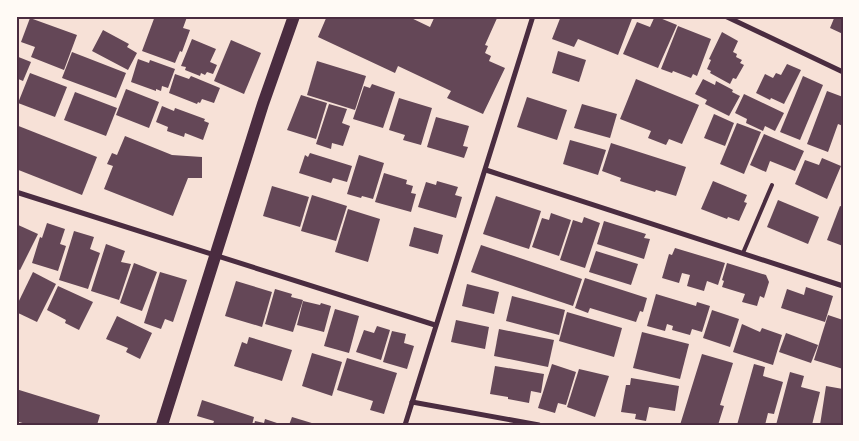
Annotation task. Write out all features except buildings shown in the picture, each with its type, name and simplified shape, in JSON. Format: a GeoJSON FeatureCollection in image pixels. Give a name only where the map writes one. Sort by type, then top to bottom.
{"type":"FeatureCollection","features":[{"type":"Feature","properties":{"kind":"main road"},"geometry":{"type":"LineString","coordinates":[[162,425],[263,104],[294,16]]}},
{"type":"Feature","properties":{"kind":"street"},"geometry":{"type":"LineString","coordinates":[[405,425],[533,16]]}},
{"type":"Feature","properties":{"kind":"street"},"geometry":{"type":"LineString","coordinates":[[725,16],[843,72]]}},
{"type":"Feature","properties":{"kind":"street"},"geometry":{"type":"LineString","coordinates":[[486,170],[843,286]]}},
{"type":"Feature","properties":{"kind":"street"},"geometry":{"type":"LineString","coordinates":[[16,192],[435,325]]}},
{"type":"Feature","properties":{"kind":"street"},"geometry":{"type":"LineString","coordinates":[[412,402],[539,425]]}},
{"type":"Feature","properties":{"kind":"lane"},"geometry":{"type":"LineString","coordinates":[[743,254],[772,184]]}}]}
